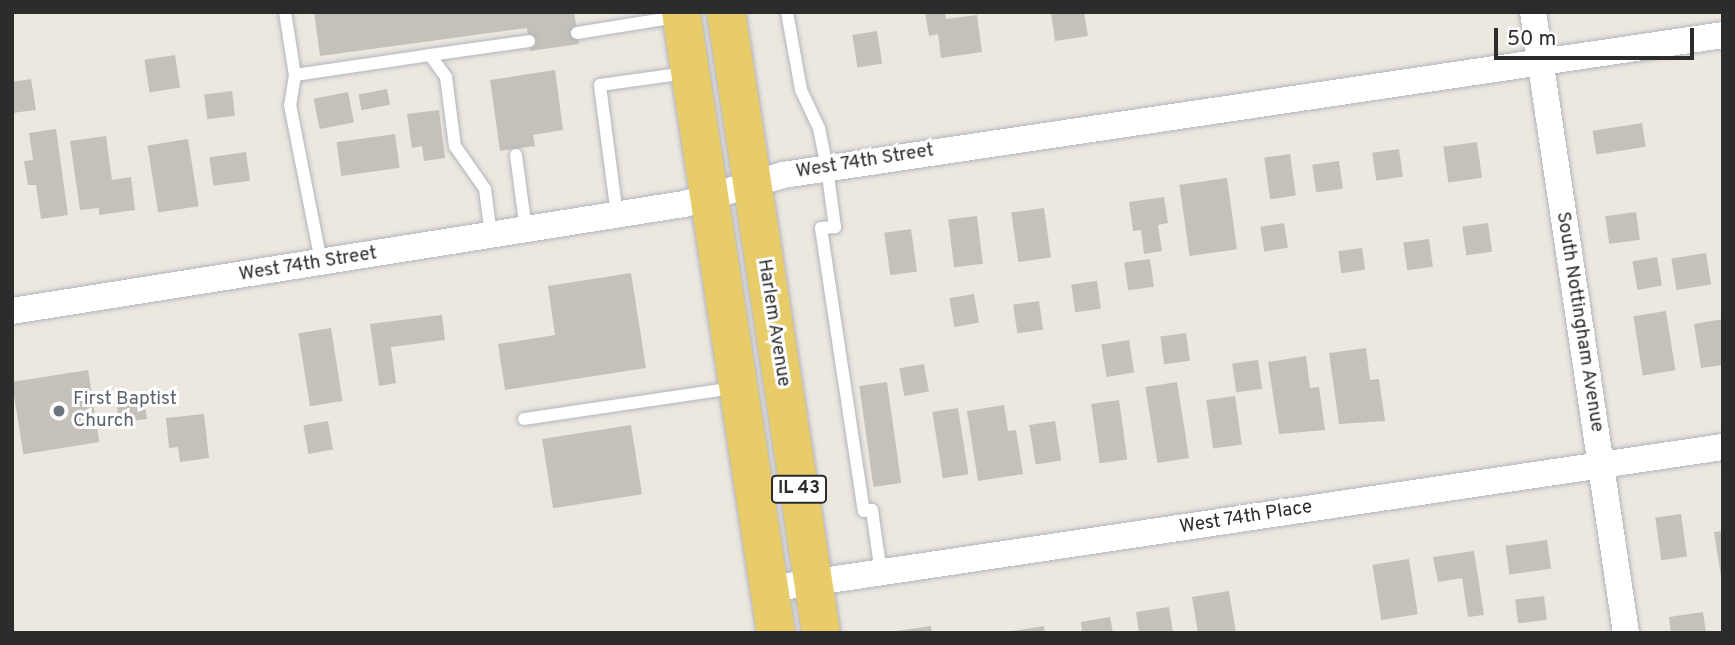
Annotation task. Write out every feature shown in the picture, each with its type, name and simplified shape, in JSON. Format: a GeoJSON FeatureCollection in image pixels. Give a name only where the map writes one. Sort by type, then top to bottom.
{"type":"FeatureCollection","features":[{"type":"Feature","properties":{"kind":"main road","name":"Harlem Avenue"},"geometry":{"type":"LineString","coordinates":[[726,12],[821,633]]}},
{"type":"Feature","properties":{"kind":"main road","name":"IL 43"},"geometry":{"type":"LineString","coordinates":[[681,14],[776,633]]}},
{"type":"Feature","properties":{"kind":"street","name":"South Nottingham Avenue"},"geometry":{"type":"LineString","coordinates":[[1533,12],[1626,633]]}},
{"type":"Feature","properties":{"kind":"street","name":"West 74th Street"},"geometry":{"type":"LineString","coordinates":[[12,311],[617,215],[709,198],[827,168],[1723,35]]}},
{"type":"Feature","properties":{"kind":"street","name":"West 74th Place"},"geometry":{"type":"LineString","coordinates":[[769,589],[1723,447]]}},
{"type":"Feature","properties":{"kind":"lane"},"geometry":{"type":"LineString","coordinates":[[285,12],[295,75],[289,106],[321,263]]}},
{"type":"Feature","properties":{"kind":"lane"},"geometry":{"type":"LineString","coordinates":[[787,12],[800,90],[819,128],[827,168],[835,227],[821,228],[864,511],[872,510],[881,573]]}},
{"type":"Feature","properties":{"kind":"lane"},"geometry":{"type":"LineString","coordinates":[[577,33],[681,14]]}},
{"type":"Feature","properties":{"kind":"lane"},"geometry":{"type":"LineString","coordinates":[[295,75],[529,41]]}},
{"type":"Feature","properties":{"kind":"lane"},"geometry":{"type":"LineString","coordinates":[[430,55],[446,77],[455,146],[485,189],[491,236]]}},
{"type":"Feature","properties":{"kind":"lane"},"geometry":{"type":"LineString","coordinates":[[617,215],[600,85],[690,73]]}},
{"type":"Feature","properties":{"kind":"lane"},"geometry":{"type":"LineString","coordinates":[[516,155],[526,230]]}},
{"type":"Feature","properties":{"kind":"lane"},"geometry":{"type":"LineString","coordinates":[[524,419],[738,387]]}},
{"type":"Feature","properties":{"kind":"building"},"geometry":{"type":"Polygon","coordinates":[[[314,12],[574,12],[579,44],[530,51],[527,28],[320,56],[314,12]]]}},
{"type":"Feature","properties":{"kind":"building"},"geometry":{"type":"Polygon","coordinates":[[[925,12],[945,12],[946,19],[977,15],[982,52],[941,58],[938,34],[929,36],[925,12]]]}},
{"type":"Feature","properties":{"kind":"building"},"geometry":{"type":"Polygon","coordinates":[[[1051,12],[1084,12],[1088,36],[1055,41],[1051,12]]]}},
{"type":"Feature","properties":{"kind":"building"},"geometry":{"type":"Polygon","coordinates":[[[877,31],[882,64],[857,68],[852,35],[877,31]]]}},
{"type":"Feature","properties":{"kind":"building"},"geometry":{"type":"Polygon","coordinates":[[[175,55],[180,88],[150,92],[144,60],[175,55]]]}},
{"type":"Feature","properties":{"kind":"building"},"geometry":{"type":"Polygon","coordinates":[[[555,70],[563,130],[533,135],[535,146],[500,151],[490,80],[555,70]]]}},
{"type":"Feature","properties":{"kind":"building"},"geometry":{"type":"Polygon","coordinates":[[[31,79],[36,110],[12,113],[12,82],[31,79]]]}},
{"type":"Feature","properties":{"kind":"building"},"geometry":{"type":"Polygon","coordinates":[[[387,89],[390,105],[362,110],[359,95],[387,89]]]}},
{"type":"Feature","properties":{"kind":"building"},"geometry":{"type":"Polygon","coordinates":[[[232,91],[235,116],[207,119],[204,94],[232,91]]]}},
{"type":"Feature","properties":{"kind":"building"},"geometry":{"type":"Polygon","coordinates":[[[348,92],[354,122],[320,129],[314,99],[348,92]]]}},
{"type":"Feature","properties":{"kind":"building"},"geometry":{"type":"Polygon","coordinates":[[[439,110],[445,158],[424,161],[422,146],[412,148],[407,114],[439,110]]]}},
{"type":"Feature","properties":{"kind":"building"},"geometry":{"type":"Polygon","coordinates":[[[1642,123],[1646,147],[1596,155],[1593,131],[1642,123]]]}},
{"type":"Feature","properties":{"kind":"building"},"geometry":{"type":"Polygon","coordinates":[[[56,129],[68,215],[41,219],[36,185],[28,185],[24,161],[33,160],[29,133],[56,129]]]}},
{"type":"Feature","properties":{"kind":"building"},"geometry":{"type":"Polygon","coordinates":[[[395,134],[400,168],[341,176],[337,142],[395,134]]]}},
{"type":"Feature","properties":{"kind":"building"},"geometry":{"type":"Polygon","coordinates":[[[106,136],[112,180],[131,177],[135,210],[99,215],[99,208],[80,210],[70,141],[106,136]]]}},
{"type":"Feature","properties":{"kind":"building"},"geometry":{"type":"Polygon","coordinates":[[[188,139],[199,206],[158,213],[148,145],[188,139]]]}},
{"type":"Feature","properties":{"kind":"building"},"geometry":{"type":"Polygon","coordinates":[[[1477,142],[1482,178],[1448,182],[1443,147],[1477,142]]]}},
{"type":"Feature","properties":{"kind":"building"},"geometry":{"type":"Polygon","coordinates":[[[1399,149],[1403,177],[1376,180],[1372,153],[1399,149]]]}},
{"type":"Feature","properties":{"kind":"building"},"geometry":{"type":"Polygon","coordinates":[[[246,152],[250,181],[213,186],[209,157],[246,152]]]}},
{"type":"Feature","properties":{"kind":"building"},"geometry":{"type":"Polygon","coordinates":[[[1290,154],[1296,196],[1270,199],[1264,158],[1290,154]]]}},
{"type":"Feature","properties":{"kind":"building"},"geometry":{"type":"Polygon","coordinates":[[[1339,161],[1343,189],[1316,192],[1312,165],[1339,161]]]}},
{"type":"Feature","properties":{"kind":"building"},"geometry":{"type":"Polygon","coordinates":[[[1227,178],[1237,249],[1189,256],[1179,185],[1227,178]]]}},
{"type":"Feature","properties":{"kind":"building"},"geometry":{"type":"Polygon","coordinates":[[[1164,197],[1168,223],[1158,225],[1162,251],[1144,254],[1141,230],[1133,231],[1129,202],[1164,197]]]}},
{"type":"Feature","properties":{"kind":"building"},"geometry":{"type":"Polygon","coordinates":[[[1044,208],[1051,258],[1018,262],[1011,213],[1044,208]]]}},
{"type":"Feature","properties":{"kind":"building"},"geometry":{"type":"Polygon","coordinates":[[[1636,212],[1640,240],[1609,244],[1605,216],[1636,212]]]}},
{"type":"Feature","properties":{"kind":"building"},"geometry":{"type":"Polygon","coordinates":[[[977,216],[983,264],[954,267],[948,220],[977,216]]]}},
{"type":"Feature","properties":{"kind":"building"},"geometry":{"type":"Polygon","coordinates":[[[1284,223],[1288,248],[1264,251],[1260,227],[1284,223]]]}},
{"type":"Feature","properties":{"kind":"building"},"geometry":{"type":"Polygon","coordinates":[[[1488,223],[1492,252],[1466,255],[1462,227],[1488,223]]]}},
{"type":"Feature","properties":{"kind":"building"},"geometry":{"type":"Polygon","coordinates":[[[911,229],[917,272],[890,275],[884,233],[911,229]]]}},
{"type":"Feature","properties":{"kind":"building"},"geometry":{"type":"Polygon","coordinates":[[[1429,239],[1433,267],[1407,270],[1403,243],[1429,239]]]}},
{"type":"Feature","properties":{"kind":"building"},"geometry":{"type":"Polygon","coordinates":[[[1362,248],[1365,270],[1341,273],[1338,251],[1362,248]]]}},
{"type":"Feature","properties":{"kind":"building"},"geometry":{"type":"Polygon","coordinates":[[[1706,253],[1711,285],[1676,290],[1671,258],[1706,253]]]}},
{"type":"Feature","properties":{"kind":"building"},"geometry":{"type":"Polygon","coordinates":[[[1657,257],[1662,286],[1637,290],[1632,261],[1657,257]]]}},
{"type":"Feature","properties":{"kind":"building"},"geometry":{"type":"Polygon","coordinates":[[[1150,259],[1154,287],[1128,290],[1124,263],[1150,259]]]}},
{"type":"Feature","properties":{"kind":"building"},"geometry":{"type":"Polygon","coordinates":[[[631,273],[646,368],[505,390],[498,344],[555,335],[548,286],[631,273]]]}},
{"type":"Feature","properties":{"kind":"building"},"geometry":{"type":"Polygon","coordinates":[[[1097,281],[1101,309],[1075,312],[1071,285],[1097,281]]]}},
{"type":"Feature","properties":{"kind":"building"},"geometry":{"type":"Polygon","coordinates":[[[974,294],[979,323],[954,327],[949,298],[974,294]]]}},
{"type":"Feature","properties":{"kind":"building"},"geometry":{"type":"Polygon","coordinates":[[[1039,301],[1043,330],[1017,333],[1013,305],[1039,301]]]}},
{"type":"Feature","properties":{"kind":"building"},"geometry":{"type":"Polygon","coordinates":[[[1666,311],[1675,370],[1643,375],[1633,316],[1666,311]]]}},
{"type":"Feature","properties":{"kind":"building"},"geometry":{"type":"Polygon","coordinates":[[[442,315],[445,340],[391,347],[396,383],[379,386],[370,324],[442,315]]]}},
{"type":"Feature","properties":{"kind":"building"},"geometry":{"type":"Polygon","coordinates":[[[1723,319],[1723,365],[1701,368],[1694,324],[1723,319]]]}},
{"type":"Feature","properties":{"kind":"building"},"geometry":{"type":"Polygon","coordinates":[[[331,328],[343,401],[310,406],[298,333],[331,328]]]}},
{"type":"Feature","properties":{"kind":"building"},"geometry":{"type":"Polygon","coordinates":[[[1186,333],[1190,361],[1164,364],[1160,337],[1186,333]]]}},
{"type":"Feature","properties":{"kind":"building"},"geometry":{"type":"Polygon","coordinates":[[[1129,340],[1134,373],[1107,377],[1101,344],[1129,340]]]}},
{"type":"Feature","properties":{"kind":"building"},"geometry":{"type":"Polygon","coordinates":[[[1366,348],[1370,380],[1379,379],[1385,421],[1339,424],[1329,353],[1366,348]]]}},
{"type":"Feature","properties":{"kind":"building"},"geometry":{"type":"Polygon","coordinates":[[[1306,356],[1310,388],[1319,387],[1325,430],[1279,434],[1268,362],[1306,356]]]}},
{"type":"Feature","properties":{"kind":"building"},"geometry":{"type":"Polygon","coordinates":[[[1258,360],[1262,389],[1236,392],[1232,364],[1258,360]]]}},
{"type":"Feature","properties":{"kind":"building"},"geometry":{"type":"Polygon","coordinates":[[[924,364],[929,392],[904,396],[899,368],[924,364]]]}},
{"type":"Feature","properties":{"kind":"building"},"geometry":{"type":"Polygon","coordinates":[[[88,370],[99,442],[23,454],[12,382],[88,370]]]}},
{"type":"Feature","properties":{"kind":"building"},"geometry":{"type":"Polygon","coordinates":[[[887,382],[901,483],[873,487],[859,386],[887,382]]]}},
{"type":"Feature","properties":{"kind":"building"},"geometry":{"type":"Polygon","coordinates":[[[1177,382],[1189,458],[1157,463],[1145,387],[1177,382]]]}},
{"type":"Feature","properties":{"kind":"building"},"geometry":{"type":"Polygon","coordinates":[[[143,393],[147,419],[119,423],[115,397],[143,393]]]}},
{"type":"Feature","properties":{"kind":"building"},"geometry":{"type":"Polygon","coordinates":[[[1235,396],[1242,445],[1213,449],[1206,400],[1235,396]]]}},
{"type":"Feature","properties":{"kind":"building"},"geometry":{"type":"Polygon","coordinates":[[[1119,400],[1127,459],[1100,463],[1091,404],[1119,400]]]}},
{"type":"Feature","properties":{"kind":"building"},"geometry":{"type":"Polygon","coordinates":[[[1004,405],[1008,431],[1016,430],[1023,474],[978,481],[967,411],[1004,405]]]}},
{"type":"Feature","properties":{"kind":"building"},"geometry":{"type":"Polygon","coordinates":[[[958,408],[968,474],[943,478],[932,412],[958,408]]]}},
{"type":"Feature","properties":{"kind":"building"},"geometry":{"type":"Polygon","coordinates":[[[204,414],[209,458],[180,462],[178,447],[169,448],[166,418],[204,414]]]}},
{"type":"Feature","properties":{"kind":"building"},"geometry":{"type":"Polygon","coordinates":[[[328,421],[333,450],[308,454],[303,425],[328,421]]]}},
{"type":"Feature","properties":{"kind":"building"},"geometry":{"type":"Polygon","coordinates":[[[1055,421],[1061,461],[1036,465],[1029,425],[1055,421]]]}},
{"type":"Feature","properties":{"kind":"building"},"geometry":{"type":"Polygon","coordinates":[[[631,425],[642,494],[553,508],[542,439],[631,425]]]}},
{"type":"Feature","properties":{"kind":"building"},"geometry":{"type":"Polygon","coordinates":[[[1681,514],[1687,557],[1661,560],[1655,518],[1681,514]]]}},
{"type":"Feature","properties":{"kind":"building"},"geometry":{"type":"Polygon","coordinates":[[[1723,531],[1723,577],[1721,577],[1714,532],[1723,531]]]}},
{"type":"Feature","properties":{"kind":"building"},"geometry":{"type":"Polygon","coordinates":[[[1547,540],[1551,569],[1509,575],[1505,546],[1547,540]]]}},
{"type":"Feature","properties":{"kind":"building"},"geometry":{"type":"Polygon","coordinates":[[[1474,551],[1484,615],[1468,617],[1462,578],[1438,582],[1433,557],[1474,551]]]}},
{"type":"Feature","properties":{"kind":"building"},"geometry":{"type":"Polygon","coordinates":[[[1409,559],[1418,614],[1381,620],[1372,565],[1409,559]]]}},
{"type":"Feature","properties":{"kind":"building"},"geometry":{"type":"Polygon","coordinates":[[[1229,591],[1236,633],[1198,633],[1192,597],[1229,591]]]}},
{"type":"Feature","properties":{"kind":"building"},"geometry":{"type":"Polygon","coordinates":[[[1544,596],[1547,620],[1518,623],[1515,600],[1544,596]]]}},
{"type":"Feature","properties":{"kind":"building"},"geometry":{"type":"Polygon","coordinates":[[[1169,607],[1173,633],[1139,633],[1136,612],[1169,607]]]}},
{"type":"Feature","properties":{"kind":"building"},"geometry":{"type":"Polygon","coordinates":[[[1703,612],[1706,633],[1671,633],[1669,617],[1703,612]]]}},
{"type":"Feature","properties":{"kind":"building"},"geometry":{"type":"Polygon","coordinates":[[[1110,617],[1113,633],[1082,633],[1081,622],[1110,617]]]}},
{"type":"Feature","properties":{"kind":"building"},"geometry":{"type":"Polygon","coordinates":[[[931,626],[932,633],[897,633],[897,631],[931,626]]]}},
{"type":"Feature","properties":{"kind":"building"},"geometry":{"type":"Polygon","coordinates":[[[1044,626],[1045,633],[1012,633],[1012,631],[1044,626]]]}},
{"type":"Feature","properties":{"kind":"place","name":"First Baptist Church"},"geometry":{"type":"Point","coordinates":[59,411]}}]}
